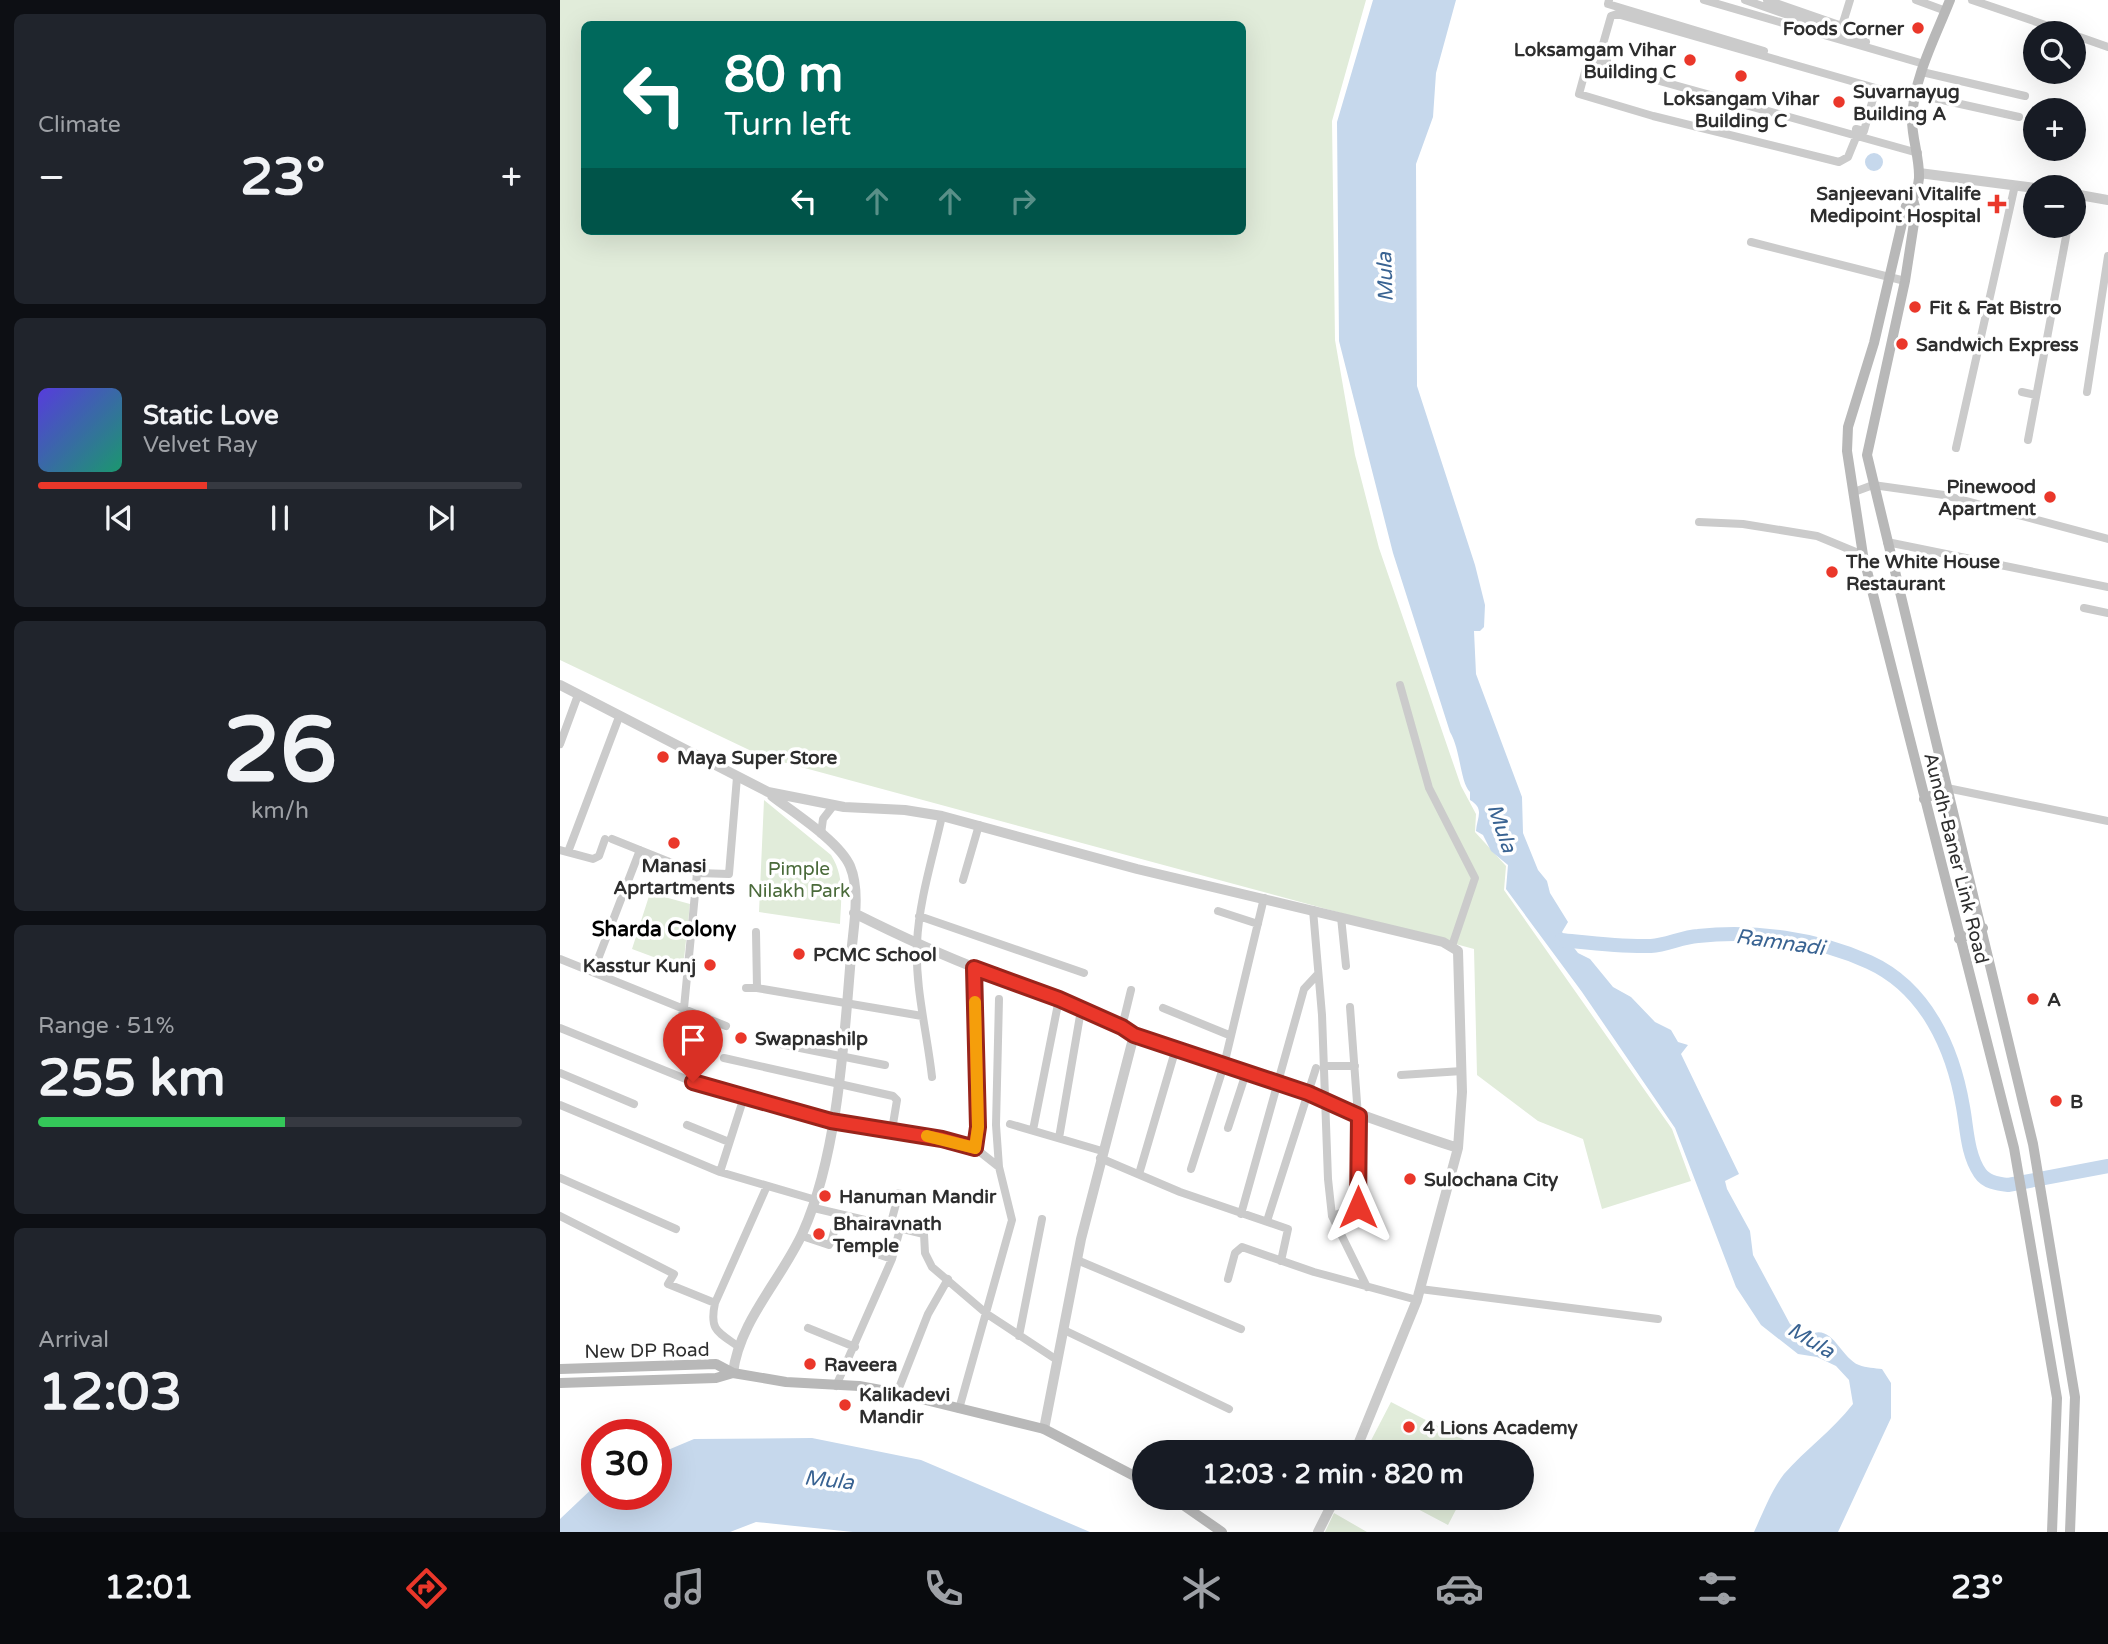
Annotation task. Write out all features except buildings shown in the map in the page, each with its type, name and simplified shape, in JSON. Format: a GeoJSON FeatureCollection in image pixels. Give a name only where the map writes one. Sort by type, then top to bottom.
{"type":"FeatureCollection","features":[{"type":"Feature","properties":{"kind":"main road","name":"Aundh-Baner Link Road"},"geometry":{"type":"LineString","coordinates":[[1950,0],[1915,97],[1912,121],[1919,173],[1913,200],[1916,210],[1905,281],[1867,455],[2033,1144],[2075,1397],[2070,1532]]}},
{"type":"Feature","properties":{"kind":"main road","name":"Aundh-Baner Link Road"},"geometry":{"type":"LineString","coordinates":[[1913,200],[1906,206],[1874,344],[1849,427],[1847,452],[1863,555],[2014,1148],[2057,1398],[2052,1532]]}},
{"type":"Feature","properties":{"kind":"main road"},"geometry":{"type":"LineString","coordinates":[[1924,799],[1947,788]]}},
{"type":"Feature","properties":{"kind":"main road"},"geometry":{"type":"LineString","coordinates":[[1959,939],[1983,928]]}},
{"type":"Feature","properties":{"kind":"main road","name":"New DP Road"},"geometry":{"type":"LineString","coordinates":[[560,1369],[716,1364],[733,1373],[897,1394],[1044,1429],[1132,1475]]}},
{"type":"Feature","properties":{"kind":"main road","name":"New DP Road"},"geometry":{"type":"LineString","coordinates":[[560,1383],[716,1378],[733,1373]]}},
{"type":"Feature","properties":{"kind":"main road"},"geometry":{"type":"LineString","coordinates":[[1190,1510],[1222,1532]]}},
{"type":"Feature","properties":{"kind":"street"},"geometry":{"type":"LineString","coordinates":[[1609,0],[1608,4],[1915,97]]}},
{"type":"Feature","properties":{"kind":"street"},"geometry":{"type":"LineString","coordinates":[[1704,0],[2025,96]]}},
{"type":"Feature","properties":{"kind":"street"},"geometry":{"type":"LineString","coordinates":[[1745,0],[1924,66]]}},
{"type":"Feature","properties":{"kind":"street"},"geometry":{"type":"LineString","coordinates":[[1768,0],[1842,26],[1850,0]]}},
{"type":"Feature","properties":{"kind":"street"},"geometry":{"type":"LineString","coordinates":[[1916,0],[1946,11]]}},
{"type":"Feature","properties":{"kind":"street"},"geometry":{"type":"LineString","coordinates":[[1972,0],[2033,21]]}},
{"type":"Feature","properties":{"kind":"street"},"geometry":{"type":"LineString","coordinates":[[1876,88],[1864,131],[1599,58],[1611,16],[1617,14],[1876,88],[2019,117]]}},
{"type":"Feature","properties":{"kind":"street"},"geometry":{"type":"LineString","coordinates":[[2086,39],[2108,47]]}},
{"type":"Feature","properties":{"kind":"street"},"geometry":{"type":"LineString","coordinates":[[1857,135],[1849,157],[1839,162],[1653,116],[1579,94],[1588,61],[1857,135],[1918,153]]}},
{"type":"Feature","properties":{"kind":"street"},"geometry":{"type":"LineString","coordinates":[[1919,173],[2023,186]]}},
{"type":"Feature","properties":{"kind":"street"},"geometry":{"type":"LineString","coordinates":[[1955,448],[2015,185]]}},
{"type":"Feature","properties":{"kind":"street"},"geometry":{"type":"LineString","coordinates":[[2086,196],[2108,200]]}},
{"type":"Feature","properties":{"kind":"street"},"geometry":{"type":"LineString","coordinates":[[2028,440],[2066,238]]}},
{"type":"Feature","properties":{"kind":"street"},"geometry":{"type":"LineString","coordinates":[[1751,242],[1905,281]]}},
{"type":"Feature","properties":{"kind":"street"},"geometry":{"type":"LineString","coordinates":[[2087,392],[2108,256]]}},
{"type":"Feature","properties":{"kind":"street"},"geometry":{"type":"LineString","coordinates":[[2022,392],[2036,395]]}},
{"type":"Feature","properties":{"kind":"street"},"geometry":{"type":"LineString","coordinates":[[1854,492],[1873,485],[1953,497],[2108,538]]}},
{"type":"Feature","properties":{"kind":"street"},"geometry":{"type":"LineString","coordinates":[[1699,522],[1743,524],[1817,536],[1863,555]]}},
{"type":"Feature","properties":{"kind":"street"},"geometry":{"type":"LineString","coordinates":[[1887,542],[2108,587]]}},
{"type":"Feature","properties":{"kind":"street"},"geometry":{"type":"LineString","coordinates":[[2084,608],[2108,613]]}},
{"type":"Feature","properties":{"kind":"street"},"geometry":{"type":"LineString","coordinates":[[560,685],[619,718],[768,792],[821,835],[849,863],[853,873],[854,913],[841,1057],[815,1204],[802,1236],[738,1347],[733,1373]]}},
{"type":"Feature","properties":{"kind":"street"},"geometry":{"type":"LineString","coordinates":[[1400,685],[1429,789],[1475,878],[1452,946]]}},
{"type":"Feature","properties":{"kind":"street"},"geometry":{"type":"LineString","coordinates":[[560,744],[578,695]]}},
{"type":"Feature","properties":{"kind":"street"},"geometry":{"type":"LineString","coordinates":[[619,718],[564,851],[593,859],[599,856],[609,839],[697,873],[729,874],[737,777]]}},
{"type":"Feature","properties":{"kind":"street"},"geometry":{"type":"LineString","coordinates":[[1947,788],[2108,821]]}},
{"type":"Feature","properties":{"kind":"street"},"geometry":{"type":"LineString","coordinates":[[768,792],[833,806],[905,810],[942,816],[1137,869],[1452,946],[1458,951],[1462,1071],[1458,1148],[1417,1300],[1360,1440]]}},
{"type":"Feature","properties":{"kind":"street"},"geometry":{"type":"LineString","coordinates":[[821,835],[823,819],[833,806]]}},
{"type":"Feature","properties":{"kind":"street"},"geometry":{"type":"LineString","coordinates":[[932,1077],[922,1016],[917,945],[919,915],[942,816]]}},
{"type":"Feature","properties":{"kind":"street"},"geometry":{"type":"LineString","coordinates":[[963,880],[979,825]]}},
{"type":"Feature","properties":{"kind":"street"},"geometry":{"type":"LineString","coordinates":[[593,972],[639,850]]}},
{"type":"Feature","properties":{"kind":"street"},"geometry":{"type":"LineString","coordinates":[[675,1039],[684,1008],[697,873]]}},
{"type":"Feature","properties":{"kind":"street"},"geometry":{"type":"LineString","coordinates":[[1191,1169],[1224,1065],[1229,1035],[1264,898]]}},
{"type":"Feature","properties":{"kind":"street"},"geometry":{"type":"LineString","coordinates":[[1313,910],[1332,1216],[1367,1287]]}},
{"type":"Feature","properties":{"kind":"street"},"geometry":{"type":"LineString","coordinates":[[1218,911],[1258,924]]}},
{"type":"Feature","properties":{"kind":"street"},"geometry":{"type":"LineString","coordinates":[[854,913],[917,945],[1059,999],[1134,1035],[1308,1093],[1359,1116],[1458,1148]]}},
{"type":"Feature","properties":{"kind":"street"},"geometry":{"type":"LineString","coordinates":[[919,915],[1084,973]]}},
{"type":"Feature","properties":{"kind":"street"},"geometry":{"type":"LineString","coordinates":[[1341,917],[1346,965]]}},
{"type":"Feature","properties":{"kind":"street"},"geometry":{"type":"LineString","coordinates":[[756,932],[757,988]]}},
{"type":"Feature","properties":{"kind":"street"},"geometry":{"type":"LineString","coordinates":[[560,959],[726,1026]]}},
{"type":"Feature","properties":{"kind":"street"},"geometry":{"type":"LineString","coordinates":[[974,968],[978,1127],[975,1148]]}},
{"type":"Feature","properties":{"kind":"street"},"geometry":{"type":"LineString","coordinates":[[1241,1214],[1304,989],[1317,975]]}},
{"type":"Feature","properties":{"kind":"street"},"geometry":{"type":"LineString","coordinates":[[746,988],[922,1016]]}},
{"type":"Feature","properties":{"kind":"street"},"geometry":{"type":"LineString","coordinates":[[1122,1027],[1131,990]]}},
{"type":"Feature","properties":{"kind":"street"},"geometry":{"type":"LineString","coordinates":[[959,1409],[1012,1220],[999,1167],[996,1125],[999,999]]}},
{"type":"Feature","properties":{"kind":"street"},"geometry":{"type":"LineString","coordinates":[[1033,1130],[1059,999]]}},
{"type":"Feature","properties":{"kind":"street"},"geometry":{"type":"LineString","coordinates":[[1332,1216],[1358,1207],[1359,1116],[1350,1007]]}},
{"type":"Feature","properties":{"kind":"street"},"geometry":{"type":"LineString","coordinates":[[1164,1008],[1229,1035]]}},
{"type":"Feature","properties":{"kind":"street"},"geometry":{"type":"LineString","coordinates":[[1059,1138],[1081,1010]]}},
{"type":"Feature","properties":{"kind":"street"},"geometry":{"type":"LineString","coordinates":[[560,1028],[693,1082],[831,1121],[892,1130],[975,1148],[999,1167]]}},
{"type":"Feature","properties":{"kind":"street"},"geometry":{"type":"LineString","coordinates":[[1044,1429],[1057,1382],[1057,1360],[1077,1259],[1101,1154],[1134,1035]]}},
{"type":"Feature","properties":{"kind":"street"},"geometry":{"type":"LineString","coordinates":[[770,1042],[885,1065]]}},
{"type":"Feature","properties":{"kind":"street"},"geometry":{"type":"LineString","coordinates":[[1139,1174],[1176,1048]]}},
{"type":"Feature","properties":{"kind":"street"},"geometry":{"type":"LineString","coordinates":[[724,1058],[896,1098],[892,1130]]}},
{"type":"Feature","properties":{"kind":"street"},"geometry":{"type":"LineString","coordinates":[[1321,1067],[1355,1066]]}},
{"type":"Feature","properties":{"kind":"street"},"geometry":{"type":"LineString","coordinates":[[1267,1221],[1308,1093],[1321,1067]]}},
{"type":"Feature","properties":{"kind":"street"},"geometry":{"type":"LineString","coordinates":[[1401,1075],[1462,1071]]}},
{"type":"Feature","properties":{"kind":"street"},"geometry":{"type":"LineString","coordinates":[[560,1073],[634,1104]]}},
{"type":"Feature","properties":{"kind":"street"},"geometry":{"type":"LineString","coordinates":[[1228,1128],[1246,1073]]}},
{"type":"Feature","properties":{"kind":"street"},"geometry":{"type":"LineString","coordinates":[[720,1172],[744,1097]]}},
{"type":"Feature","properties":{"kind":"street"},"geometry":{"type":"LineString","coordinates":[[560,1105],[720,1172],[767,1186],[839,1214],[924,1234],[925,1254],[932,1267],[986,1314],[1057,1360]]}},
{"type":"Feature","properties":{"kind":"street"},"geometry":{"type":"LineString","coordinates":[[1010,1124],[1059,1138],[1101,1154],[1139,1174],[1241,1214],[1288,1229],[1281,1261]]}},
{"type":"Feature","properties":{"kind":"street"},"geometry":{"type":"LineString","coordinates":[[687,1125],[729,1142]]}},
{"type":"Feature","properties":{"kind":"street"},"geometry":{"type":"LineString","coordinates":[[560,1178],[676,1229]]}},
{"type":"Feature","properties":{"kind":"street"},"geometry":{"type":"LineString","coordinates":[[738,1347],[717,1331],[711,1321],[715,1303],[767,1186]]}},
{"type":"Feature","properties":{"kind":"street"},"geometry":{"type":"LineString","coordinates":[[890,1226],[899,1194]]}},
{"type":"Feature","properties":{"kind":"street"},"geometry":{"type":"LineString","coordinates":[[802,1236],[829,1245],[839,1214]]}},
{"type":"Feature","properties":{"kind":"street"},"geometry":{"type":"LineString","coordinates":[[560,1216],[674,1274],[668,1284],[715,1303]]}},
{"type":"Feature","properties":{"kind":"street"},"geometry":{"type":"LineString","coordinates":[[1020,1336],[1042,1219]]}},
{"type":"Feature","properties":{"kind":"street"},"geometry":{"type":"LineString","coordinates":[[836,1386],[892,1259],[900,1229]]}},
{"type":"Feature","properties":{"kind":"street"},"geometry":{"type":"LineString","coordinates":[[832,1238],[892,1259]]}},
{"type":"Feature","properties":{"kind":"street"},"geometry":{"type":"LineString","coordinates":[[1228,1279],[1239,1248],[1417,1300]]}},
{"type":"Feature","properties":{"kind":"street"},"geometry":{"type":"LineString","coordinates":[[1077,1259],[1241,1329]]}},
{"type":"Feature","properties":{"kind":"street"},"geometry":{"type":"LineString","coordinates":[[897,1394],[928,1314],[948,1279]]}},
{"type":"Feature","properties":{"kind":"street"},"geometry":{"type":"LineString","coordinates":[[1420,1289],[1658,1319]]}},
{"type":"Feature","properties":{"kind":"street"},"geometry":{"type":"LineString","coordinates":[[808,1328],[855,1347]]}},
{"type":"Feature","properties":{"kind":"street"},"geometry":{"type":"LineString","coordinates":[[1064,1330],[1229,1409]]}},
{"type":"Feature","properties":{"kind":"street"},"geometry":{"type":"LineString","coordinates":[[1318,1532],[1329,1510]]}},
{"type":"Feature","properties":{"kind":"green space"},"geometry":{"type":"Polygon","coordinates":[[[560,0],[1366,0],[1332,121],[1335,340],[1355,455],[1379,548],[1461,786],[1476,814],[1475,832],[1506,866],[1504,890],[1672,1129],[1691,1181],[1602,1209],[1583,1139],[1538,1121],[1477,1075],[1474,949],[764,757],[560,660],[560,0]]]}},
{"type":"Feature","properties":{"kind":"green space","name":"Pimple Nilakh Park"},"geometry":{"type":"Polygon","coordinates":[[[764,800],[831,855],[840,880],[840,924],[759,912],[764,800]]]}},
{"type":"Feature","properties":{"kind":"green space"},"geometry":{"type":"Polygon","coordinates":[[[650,893],[690,904],[683,968],[632,949],[650,893]]]}},
{"type":"Feature","properties":{"kind":"green space"},"geometry":{"type":"Polygon","coordinates":[[[1391,1402],[1465,1440],[1371,1440],[1391,1402]]]}},
{"type":"Feature","properties":{"kind":"green space"},"geometry":{"type":"Polygon","coordinates":[[[1420,1510],[1456,1510],[1448,1525],[1420,1510]]]}},
{"type":"Feature","properties":{"kind":"green space"},"geometry":{"type":"Polygon","coordinates":[[[1334,1513],[1367,1532],[1325,1532],[1334,1513]]]}},
{"type":"Feature","properties":{"kind":"water","name":"Mula"},"geometry":{"type":"Polygon","coordinates":[[[1373,0],[1456,0],[1436,73],[1433,117],[1416,164],[1417,386],[1475,565],[1485,605],[1484,627],[1480,631],[1474,631],[1476,674],[1522,797],[1523,833],[1538,870],[1547,881],[1550,893],[1568,922],[1562,932],[1578,953],[1590,959],[1613,987],[1631,997],[1655,1022],[1671,1030],[1678,1042],[1688,1045],[1681,1054],[1739,1174],[1725,1181],[1727,1189],[1750,1231],[1753,1255],[1790,1324],[1809,1335],[1824,1333],[1852,1361],[1882,1369],[1891,1383],[1891,1418],[1838,1532],[1754,1532],[1784,1474],[1853,1404],[1849,1380],[1836,1366],[1817,1357],[1798,1354],[1761,1325],[1736,1287],[1675,1128],[1582,992],[1506,889],[1508,865],[1491,851],[1483,835],[1476,831],[1479,810],[1470,800],[1454,740],[1393,553],[1339,341],[1337,122],[1373,0]]]}},
{"type":"Feature","properties":{"kind":"water"},"geometry":{"type":"Polygon","coordinates":[[[1870,153],[1878,153],[1883,162],[1881,169],[1870,171],[1865,166],[1865,158],[1870,153]]]}},
{"type":"Feature","properties":{"kind":"water","name":"Mula"},"geometry":{"type":"Polygon","coordinates":[[[812,1438],[921,1460],[1090,1532],[853,1532],[756,1522],[730,1532],[560,1532],[560,1519],[581,1499],[581,1510],[672,1510],[672,1448],[694,1439],[812,1438]]]}},
{"type":"Feature","properties":{"kind":"waterway","name":"Ramnadi"},"geometry":{"type":"LineString","coordinates":[[1561,940],[1651,946],[1698,936],[1763,935],[1828,947],[1869,962],[1906,987],[1934,1022],[1952,1063],[1972,1158],[1985,1179],[2008,1185],[2108,1166]]}},
{"type":"Feature","properties":{"kind":"slow traffic"},"geometry":{"type":"LineString","coordinates":[[927,1136],[975,1148],[978,1127],[975,1002]]}},
{"type":"Feature","properties":{"kind":"place","name":"Foods Corner"},"geometry":{"type":"Point","coordinates":[1918,28]}},
{"type":"Feature","properties":{"kind":"place","name":"Loksamgam Vihar Building C"},"geometry":{"type":"Point","coordinates":[1690,60]}},
{"type":"Feature","properties":{"kind":"place","name":"Loksangam Vihar Building C"},"geometry":{"type":"Point","coordinates":[1741,76]}},
{"type":"Feature","properties":{"kind":"place","name":"Suvarnayug Building A"},"geometry":{"type":"Point","coordinates":[1839,102]}},
{"type":"Feature","properties":{"kind":"place","name":"Sanjeevani Vitalife Medipoint Hospital"},"geometry":{"type":"Point","coordinates":[1997,204]}},
{"type":"Feature","properties":{"kind":"place","name":"Fit & Fat Bistro"},"geometry":{"type":"Point","coordinates":[1915,307]}},
{"type":"Feature","properties":{"kind":"place","name":"Sandwich Express"},"geometry":{"type":"Point","coordinates":[1902,344]}},
{"type":"Feature","properties":{"kind":"place","name":"Pinewood Apartment"},"geometry":{"type":"Point","coordinates":[2050,497]}},
{"type":"Feature","properties":{"kind":"place","name":"The White House Restaurant"},"geometry":{"type":"Point","coordinates":[1832,572]}},
{"type":"Feature","properties":{"kind":"place","name":"Maya Super Store"},"geometry":{"type":"Point","coordinates":[663,757]}},
{"type":"Feature","properties":{"kind":"place","name":"Manasi Aprtartments"},"geometry":{"type":"Point","coordinates":[674,843]}},
{"type":"Feature","properties":{"kind":"place","name":"PCMC School"},"geometry":{"type":"Point","coordinates":[799,954]}},
{"type":"Feature","properties":{"kind":"place","name":"Kasstur Kunj"},"geometry":{"type":"Point","coordinates":[710,965]}},
{"type":"Feature","properties":{"kind":"place","name":"A"},"geometry":{"type":"Point","coordinates":[2033,999]}},
{"type":"Feature","properties":{"kind":"place","name":"Swapnashilp"},"geometry":{"type":"Point","coordinates":[741,1038]}},
{"type":"Feature","properties":{"kind":"place","name":"B"},"geometry":{"type":"Point","coordinates":[2056,1101]}},
{"type":"Feature","properties":{"kind":"place","name":"Sulochana City"},"geometry":{"type":"Point","coordinates":[1410,1179]}},
{"type":"Feature","properties":{"kind":"place","name":"Hanuman Mandir"},"geometry":{"type":"Point","coordinates":[825,1196]}},
{"type":"Feature","properties":{"kind":"place","name":"Bhairavnath Temple"},"geometry":{"type":"Point","coordinates":[819,1234]}},
{"type":"Feature","properties":{"kind":"place","name":"Raveera"},"geometry":{"type":"Point","coordinates":[810,1364]}},
{"type":"Feature","properties":{"kind":"place","name":"Kalikadevi Mandir"},"geometry":{"type":"Point","coordinates":[845,1405]}},
{"type":"Feature","properties":{"kind":"place","name":"4 Lions Academy"},"geometry":{"type":"Point","coordinates":[1409,1427]}},
{"type":"Feature","properties":{"kind":"district","name":"Sharda Colony"},"geometry":{"type":"Point","coordinates":[664,929]}},
{"type":"Feature","properties":{"kind":"route"},"geometry":{"type":"LineString","coordinates":[[693,1082],[831,1121],[942,1139],[975,1148],[978,1127],[974,968],[1059,999],[1134,1035],[1308,1093],[1359,1116],[1358,1207]]}}]}
